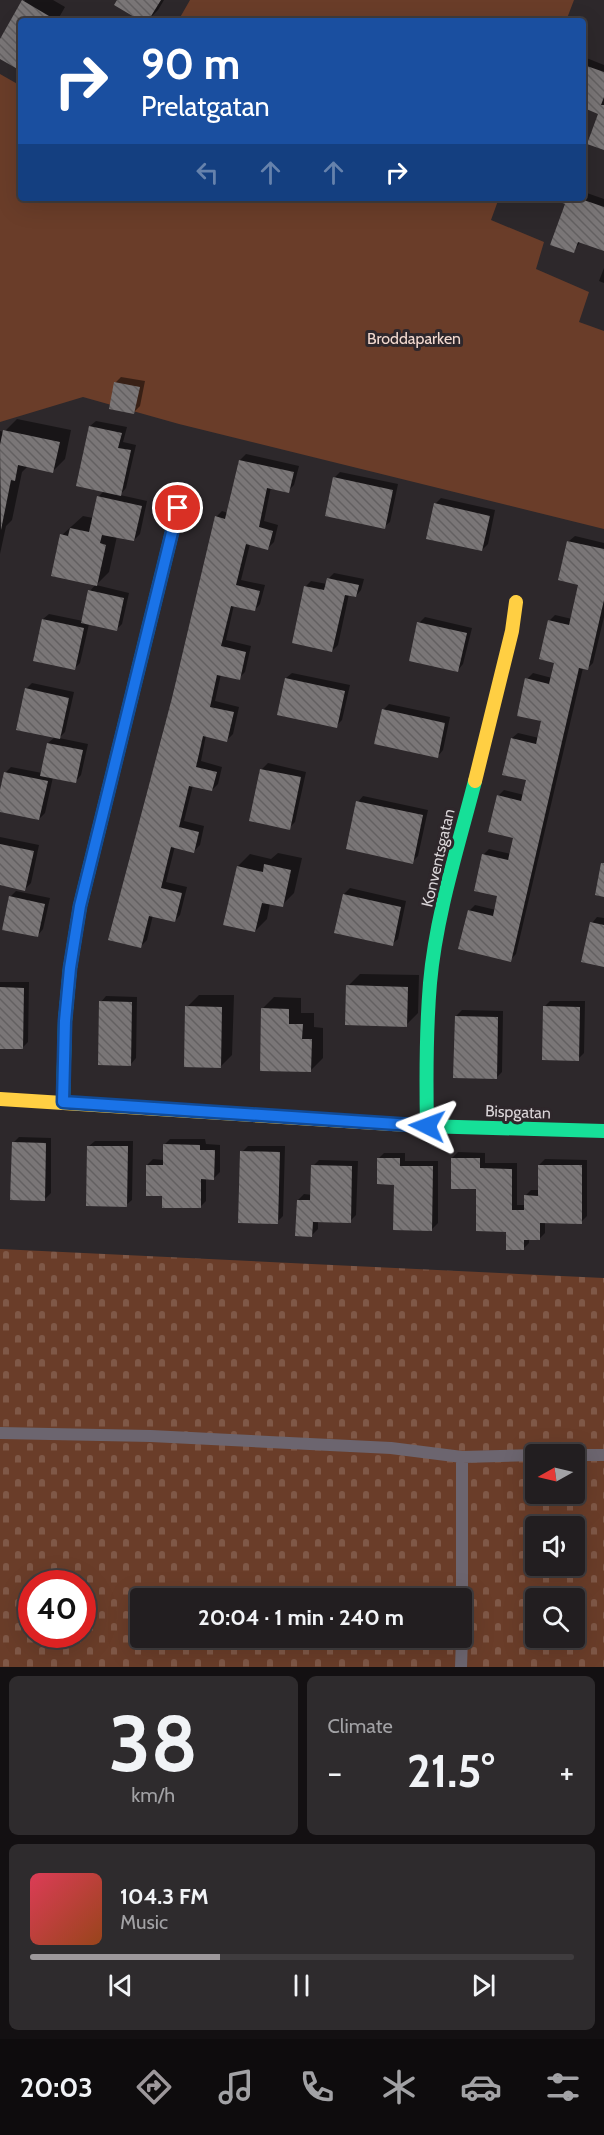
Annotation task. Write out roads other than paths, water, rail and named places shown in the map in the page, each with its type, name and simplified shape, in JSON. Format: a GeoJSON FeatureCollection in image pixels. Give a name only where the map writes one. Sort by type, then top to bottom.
{"type":"FeatureCollection","features":[{"type":"Feature","properties":{"kind":"street"},"geometry":{"type":"LineString","coordinates":[[63,1102],[66,1010],[80,906],[178,508]]}},
{"type":"Feature","properties":{"kind":"street","name":"Konventsgatan"},"geometry":{"type":"LineString","coordinates":[[427,1126],[426,1063],[430,982],[441,915],[512,632],[516,602]]}},
{"type":"Feature","properties":{"kind":"street","name":"Bispgatan"},"geometry":{"type":"LineString","coordinates":[[0,1099],[427,1126],[604,1131]]}},
{"type":"Feature","properties":{"kind":"lane"},"geometry":{"type":"LineString","coordinates":[[0,1433],[151,1436],[368,1447],[462,1457],[525,1455]]}},
{"type":"Feature","properties":{"kind":"lane"},"geometry":{"type":"LineString","coordinates":[[585,1455],[604,1455]]}},
{"type":"Feature","properties":{"kind":"lane"},"geometry":{"type":"LineString","coordinates":[[462,1457],[462,1588]]}},
{"type":"Feature","properties":{"kind":"lane"},"geometry":{"type":"LineString","coordinates":[[461,1667],[462,1648]]}},
{"type":"Feature","properties":{"kind":"park label","name":"Broddaparken"},"geometry":{"type":"Point","coordinates":[414,338]}}]}
